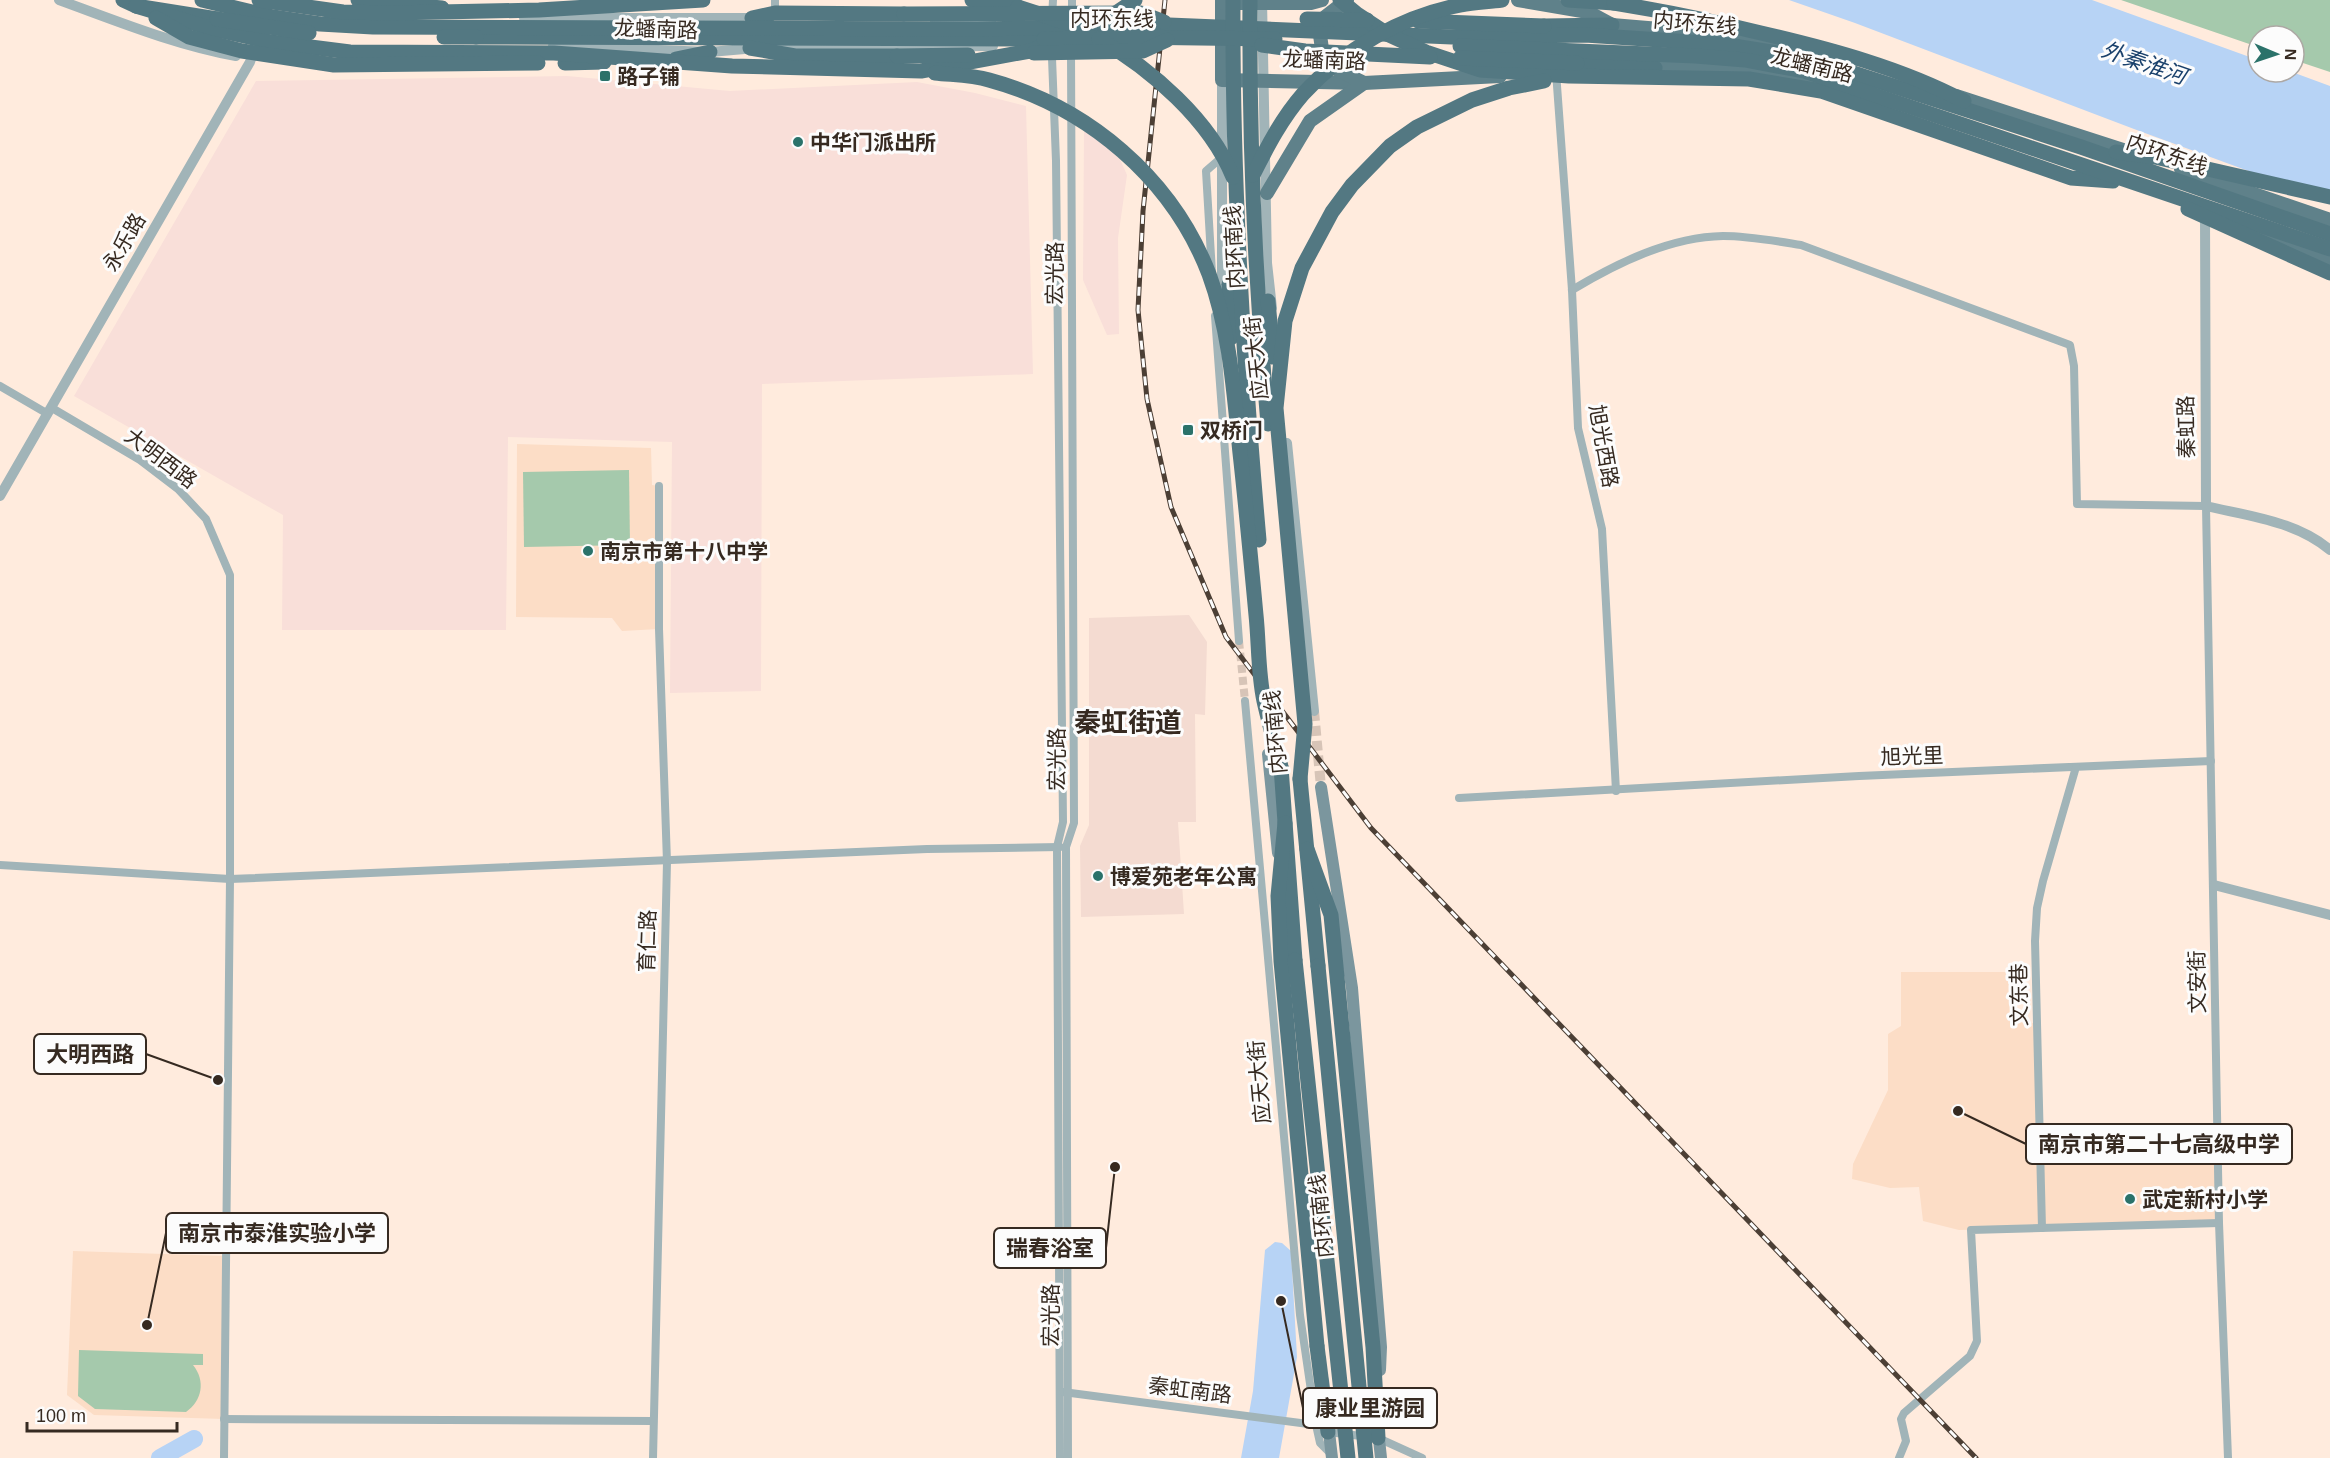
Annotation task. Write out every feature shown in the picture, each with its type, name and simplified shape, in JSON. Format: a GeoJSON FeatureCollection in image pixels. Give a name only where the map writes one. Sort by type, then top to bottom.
{"type":"FeatureCollection","features":[{"type":"Feature","properties":{"kind":"highway","name":"内环东线"},"geometry":{"type":"LineString","coordinates":[[202,0],[273,17],[320,24],[374,27],[977,29],[1224,33],[1533,50],[1646,52],[1745,60],[1804,71],[2330,249]]}},
{"type":"Feature","properties":{"kind":"highway"},"geometry":{"type":"LineString","coordinates":[[358,0],[428,5],[487,18]]}},
{"type":"Feature","properties":{"kind":"highway"},"geometry":{"type":"LineString","coordinates":[[261,3],[343,12],[392,13],[539,10],[703,0]]}},
{"type":"Feature","properties":{"kind":"highway"},"geometry":{"type":"LineString","coordinates":[[972,0],[1018,7],[1086,31],[1116,49],[1161,83],[1184,105],[1211,138],[1230,170],[1249,218],[1262,267],[1271,322],[1276,408],[1305,724],[1300,780]]}},
{"type":"Feature","properties":{"kind":"highway"},"geometry":{"type":"LineString","coordinates":[[921,71],[1030,51],[1076,33],[1116,13],[1135,0]]}},
{"type":"Feature","properties":{"kind":"highway"},"geometry":{"type":"LineString","coordinates":[[1340,0],[1389,35],[1426,52],[1480,70],[1655,68]]}},
{"type":"Feature","properties":{"kind":"highway"},"geometry":{"type":"LineString","coordinates":[[1236,414],[1229,284],[1233,235],[1246,189],[1268,144],[1282,122],[1303,94],[1334,66],[1369,40],[1434,12],[1461,4],[1502,0]]}},
{"type":"Feature","properties":{"kind":"highway"},"geometry":{"type":"LineString","coordinates":[[1569,0],[1610,1],[1673,12],[1834,50],[1944,90],[2004,121]]}},
{"type":"Feature","properties":{"kind":"highway","name":"内环南线"},"geometry":{"type":"LineString","coordinates":[[1225,1],[1245,385],[1281,767],[1295,960],[1348,1458]]}},
{"type":"Feature","properties":{"kind":"highway","name":"内环南线"},"geometry":{"type":"LineString","coordinates":[[1258,1],[1249,109],[1253,223],[1264,380],[1300,780],[1366,1458]]}},
{"type":"Feature","properties":{"kind":"highway"},"geometry":{"type":"LineString","coordinates":[[129,3],[189,37],[242,51],[334,65],[663,62],[710,52]]}},
{"type":"Feature","properties":{"kind":"highway"},"geometry":{"type":"LineString","coordinates":[[129,3],[213,29],[271,42],[350,52],[554,53],[732,66],[921,71],[988,80],[1035,96],[1102,133],[1154,182],[1176,211],[1209,274],[1225,335],[1236,414],[1264,699],[1281,767]]}},
{"type":"Feature","properties":{"kind":"highway","name":"内环东线"},"geometry":{"type":"LineString","coordinates":[[129,3],[314,33],[369,36],[666,39],[1169,32]]}},
{"type":"Feature","properties":{"kind":"highway"},"geometry":{"type":"LineString","coordinates":[[750,48],[795,56],[1143,51],[1169,32],[1142,13],[904,14],[775,6],[753,18]]}},
{"type":"Feature","properties":{"kind":"highway"},"geometry":{"type":"LineString","coordinates":[[1224,33],[1282,19],[1392,20],[1544,26],[1612,25]]}},
{"type":"Feature","properties":{"kind":"highway","name":"内环东线"},"geometry":{"type":"LineString","coordinates":[[1224,33],[1301,29],[1452,37],[1585,35],[1721,44],[1784,54],[1844,70],[2004,121],[2330,234]]}},
{"type":"Feature","properties":{"kind":"highway"},"geometry":{"type":"LineString","coordinates":[[1224,33],[1305,51],[1567,70],[1749,79],[1821,90],[2071,178],[2134,182],[2243,236],[2330,273]]}},
{"type":"Feature","properties":{"kind":"highway"},"geometry":{"type":"LineString","coordinates":[[1276,408],[1285,321],[1302,268],[1332,212],[1352,185],[1390,147],[1417,127],[1472,100],[1567,70]]}},
{"type":"Feature","properties":{"kind":"highway"},"geometry":{"type":"LineString","coordinates":[[2081,147],[2155,157],[2330,197]]}},
{"type":"Feature","properties":{"kind":"highway"},"geometry":{"type":"LineString","coordinates":[[1285,823],[1278,896],[1281,961],[1317,1346],[1318,1427]]}},
{"type":"Feature","properties":{"kind":"highway"},"geometry":{"type":"LineString","coordinates":[[1307,849],[1331,915],[1373,1347],[1378,1438]]}},
{"type":"Feature","properties":{"kind":"main road"},"geometry":{"type":"LineString","coordinates":[[1225,1],[1311,3],[1323,0]]}},
{"type":"Feature","properties":{"kind":"main road"},"geometry":{"type":"LineString","coordinates":[[1267,192],[1310,121],[1364,83],[1338,70],[1323,56],[1320,35],[1325,16],[1347,0]]}},
{"type":"Feature","properties":{"kind":"main road","name":"龙蟠南路"},"geometry":{"type":"LineString","coordinates":[[1518,0],[1588,12],[1612,25],[1719,34],[1826,55],[2045,124],[2330,220]]}},
{"type":"Feature","properties":{"kind":"main road","name":"应天大街"},"geometry":{"type":"LineString","coordinates":[[1222,80],[1225,1]]}},
{"type":"Feature","properties":{"kind":"main road","name":"龙蟠南路"},"geometry":{"type":"LineString","coordinates":[[1222,80],[1364,83],[1453,80],[1567,70],[1655,68],[1728,69],[1790,76],[1873,103],[1924,116],[2330,260]]}},
{"type":"Feature","properties":{"kind":"main road"},"geometry":{"type":"LineString","coordinates":[[2205,214],[2216,181]]}},
{"type":"Feature","properties":{"kind":"main road","name":"应天大街"},"geometry":{"type":"LineString","coordinates":[[1268,754],[1324,1345],[1318,1427],[1332,1456]]}},
{"type":"Feature","properties":{"kind":"main road"},"geometry":{"type":"LineString","coordinates":[[1321,787],[1352,988],[1381,1347],[1378,1438],[1381,1458]]}},
{"type":"Feature","properties":{"kind":"street"},"geometry":{"type":"LineString","coordinates":[[59,0],[207,51],[268,62],[334,65]]}},
{"type":"Feature","properties":{"kind":"street","name":"宏光路"},"geometry":{"type":"LineString","coordinates":[[1053,0],[1051,45],[1056,161],[1063,810],[1061,847],[1064,1392],[1068,1458]]}},
{"type":"Feature","properties":{"kind":"street","name":"宏光路"},"geometry":{"type":"LineString","coordinates":[[1061,847],[1074,824],[1072,0]]}},
{"type":"Feature","properties":{"kind":"street","name":"应天大街"},"geometry":{"type":"LineString","coordinates":[[1258,1],[1264,80],[1267,263],[1314,711]]}},
{"type":"Feature","properties":{"kind":"street","name":"龙蟠南路"},"geometry":{"type":"LineString","coordinates":[[261,3],[342,18],[393,21],[487,18],[753,18],[1052,22]]}},
{"type":"Feature","properties":{"kind":"street","name":"永乐路"},"geometry":{"type":"LineString","coordinates":[[0,496],[250,62],[259,33],[261,3]]}},
{"type":"Feature","properties":{"kind":"street","name":"龙蟠南路"},"geometry":{"type":"LineString","coordinates":[[259,33],[342,45],[572,46],[710,52],[750,48],[1051,45]]}},
{"type":"Feature","properties":{"kind":"street"},"geometry":{"type":"LineString","coordinates":[[1052,58],[1071,58]]}},
{"type":"Feature","properties":{"kind":"street","name":"旭光西路"},"geometry":{"type":"LineString","coordinates":[[1567,70],[1578,428],[1602,529],[1616,791]]}},
{"type":"Feature","properties":{"kind":"street","name":"应天大街"},"geometry":{"type":"LineString","coordinates":[[1222,80],[1222,309],[1252,628]]}},
{"type":"Feature","properties":{"kind":"street"},"geometry":{"type":"LineString","coordinates":[[1221,158],[1206,171],[1227,505],[1239,641]]}},
{"type":"Feature","properties":{"kind":"street","name":"秦虹路"},"geometry":{"type":"LineString","coordinates":[[2205,214],[2206,506]]}},
{"type":"Feature","properties":{"kind":"street"},"geometry":{"type":"LineString","coordinates":[[1572,290],[1602,272],[1683,241],[1724,236],[1773,240],[1802,246],[2070,345],[2074,366],[2077,504],[2206,506],[2278,523],[2318,540],[2330,550]]}},
{"type":"Feature","properties":{"kind":"street","name":"大明西路"},"geometry":{"type":"LineString","coordinates":[[0,386],[140,460],[178,489],[206,519],[230,575],[230,879],[224,1458]]}},
{"type":"Feature","properties":{"kind":"street","name":"育仁路"},"geometry":{"type":"LineString","coordinates":[[653,1458],[667,862],[659,629],[658,486]]}},
{"type":"Feature","properties":{"kind":"street","name":"文安街"},"geometry":{"type":"LineString","coordinates":[[2206,506],[2219,1223],[2228,1458]]}},
{"type":"Feature","properties":{"kind":"street","name":"应天大街"},"geometry":{"type":"LineString","coordinates":[[1245,701],[1300,1315],[1318,1427]]}},
{"type":"Feature","properties":{"kind":"street","name":"旭光里"},"geometry":{"type":"LineString","coordinates":[[1459,798],[1859,776],[2211,761]]}},
{"type":"Feature","properties":{"kind":"street","name":"文东巷"},"geometry":{"type":"LineString","coordinates":[[2042,1228],[2037,908],[2076,767]]}},
{"type":"Feature","properties":{"kind":"street"},"geometry":{"type":"LineString","coordinates":[[0,865],[230,879],[915,850],[1061,847]]}},
{"type":"Feature","properties":{"kind":"street"},"geometry":{"type":"LineString","coordinates":[[2214,885],[2330,915]]}},
{"type":"Feature","properties":{"kind":"street"},"geometry":{"type":"LineString","coordinates":[[1899,1458],[1906,1441],[1901,1419],[1904,1413],[1970,1356],[1975,1348],[1977,1341],[1971,1230],[2219,1223]]}},
{"type":"Feature","properties":{"kind":"street","name":"宏光路"},"geometry":{"type":"LineString","coordinates":[[1060,1458],[1064,1392]]}},
{"type":"Feature","properties":{"kind":"street","name":"秦虹南路"},"geometry":{"type":"LineString","coordinates":[[1064,1392],[1246,1416],[1378,1438]]}},
{"type":"Feature","properties":{"kind":"street"},"geometry":{"type":"LineString","coordinates":[[224,1419],[653,1421]]}},
{"type":"Feature","properties":{"kind":"street"},"geometry":{"type":"LineString","coordinates":[[1378,1438],[1422,1458]]}},
{"type":"Feature","properties":{"kind":"shaded area"},"geometry":{"type":"Polygon","coordinates":[[[567,76],[730,91],[917,82],[1026,106],[1033,374],[762,384],[761,691],[670,693],[672,442],[508,437],[506,630],[282,630],[283,515],[74,396],[256,81],[567,76]]]}},
{"type":"Feature","properties":{"kind":"shaded area"},"geometry":{"type":"Polygon","coordinates":[[[1084,131],[1118,155],[1127,175],[1118,238],[1119,334],[1107,335],[1083,280],[1084,131]]]}},
{"type":"Feature","properties":{"kind":"shaded area","name":"南京市第十八中学"},"geometry":{"type":"Polygon","coordinates":[[[517,444],[651,448],[652,485],[659,486],[659,629],[622,631],[612,618],[516,617],[517,444]]]}},
{"type":"Feature","properties":{"kind":"shaded area"},"geometry":{"type":"Polygon","coordinates":[[[1189,615],[1207,642],[1205,715],[1195,714],[1196,822],[1178,822],[1184,914],[1081,917],[1080,846],[1089,825],[1089,618],[1189,615]]]}},
{"type":"Feature","properties":{"kind":"shaded area"},"geometry":{"type":"Polygon","coordinates":[[[1901,972],[2009,972],[2010,1022],[2037,1023],[2039,1132],[2140,1133],[2218,1155],[2219,1223],[1959,1230],[1923,1221],[1919,1187],[1890,1188],[1852,1179],[1853,1164],[1888,1090],[1888,1034],[1901,1026],[1901,972]]]}},
{"type":"Feature","properties":{"kind":"shaded area"},"geometry":{"type":"Polygon","coordinates":[[[73,1251],[226,1256],[224,1419],[94,1415],[67,1395],[73,1251]]]}},
{"type":"Feature","properties":{"kind":"green space"},"geometry":{"type":"Polygon","coordinates":[[[2121,0],[2330,0],[2330,72],[2306,64],[2306,24],[2246,24],[2246,43],[2121,0]]]}},
{"type":"Feature","properties":{"kind":"green space"},"geometry":{"type":"Polygon","coordinates":[[[629,470],[630,545],[524,547],[523,472],[629,470]]]}},
{"type":"Feature","properties":{"kind":"green space"},"geometry":{"type":"Polygon","coordinates":[[[79,1350],[203,1354],[203,1365],[193,1365],[200,1378],[199,1397],[186,1412],[95,1409],[78,1396],[79,1350]]]}},
{"type":"Feature","properties":{"kind":"water","name":"外秦淮河"},"geometry":{"type":"Polygon","coordinates":[[[1789,0],[2092,0],[2246,56],[2246,84],[2306,84],[2306,77],[2330,86],[2330,201],[2134,129],[1789,0]]]}},
{"type":"Feature","properties":{"kind":"water"},"geometry":{"type":"Polygon","coordinates":[[[1275,1242],[1282,1243],[1291,1251],[1297,1357],[1279,1458],[1241,1458],[1253,1391],[1265,1250],[1275,1242]]]}},
{"type":"Feature","properties":{"kind":"waterway"},"geometry":{"type":"LineString","coordinates":[[160,1458],[194,1439]]}},
{"type":"Feature","properties":{"kind":"tunnel"},"geometry":{"type":"LineString","coordinates":[[1239,641],[1245,701]]}},
{"type":"Feature","properties":{"kind":"tunnel"},"geometry":{"type":"LineString","coordinates":[[1314,711],[1321,787]]}},
{"type":"Feature","properties":{"kind":"railway"},"geometry":{"type":"LineString","coordinates":[[1165,0],[1143,211],[1138,310],[1147,399],[1171,507],[1226,637],[1371,828],[1976,1458]]}},
{"type":"Feature","properties":{"kind":"place","name":"路子铺"},"geometry":{"type":"Point","coordinates":[605,76]}},
{"type":"Feature","properties":{"kind":"place","name":"中华门派出所"},"geometry":{"type":"Point","coordinates":[798,142]}},
{"type":"Feature","properties":{"kind":"place","name":"双桥门"},"geometry":{"type":"Point","coordinates":[1188,430]}},
{"type":"Feature","properties":{"kind":"place","name":"南京市第十八中学"},"geometry":{"type":"Point","coordinates":[588,551]}},
{"type":"Feature","properties":{"kind":"place","name":"博爱苑老年公寓"},"geometry":{"type":"Point","coordinates":[1098,876]}},
{"type":"Feature","properties":{"kind":"place","name":"大明西路"},"geometry":{"type":"Point","coordinates":[218,1080]}},
{"type":"Feature","properties":{"kind":"place","name":"南京市第二十七高级中学"},"geometry":{"type":"Point","coordinates":[1958,1111]}},
{"type":"Feature","properties":{"kind":"place","name":"瑞春浴室"},"geometry":{"type":"Point","coordinates":[1115,1167]}},
{"type":"Feature","properties":{"kind":"place","name":"武定新村小学"},"geometry":{"type":"Point","coordinates":[2130,1199]}},
{"type":"Feature","properties":{"kind":"place","name":"康业里游园"},"geometry":{"type":"Point","coordinates":[1281,1301]}},
{"type":"Feature","properties":{"kind":"place","name":"南京市泰淮实验小学"},"geometry":{"type":"Point","coordinates":[147,1325]}},
{"type":"Feature","properties":{"kind":"district","name":"秦虹街道"},"geometry":{"type":"Point","coordinates":[1128,723]}}]}
